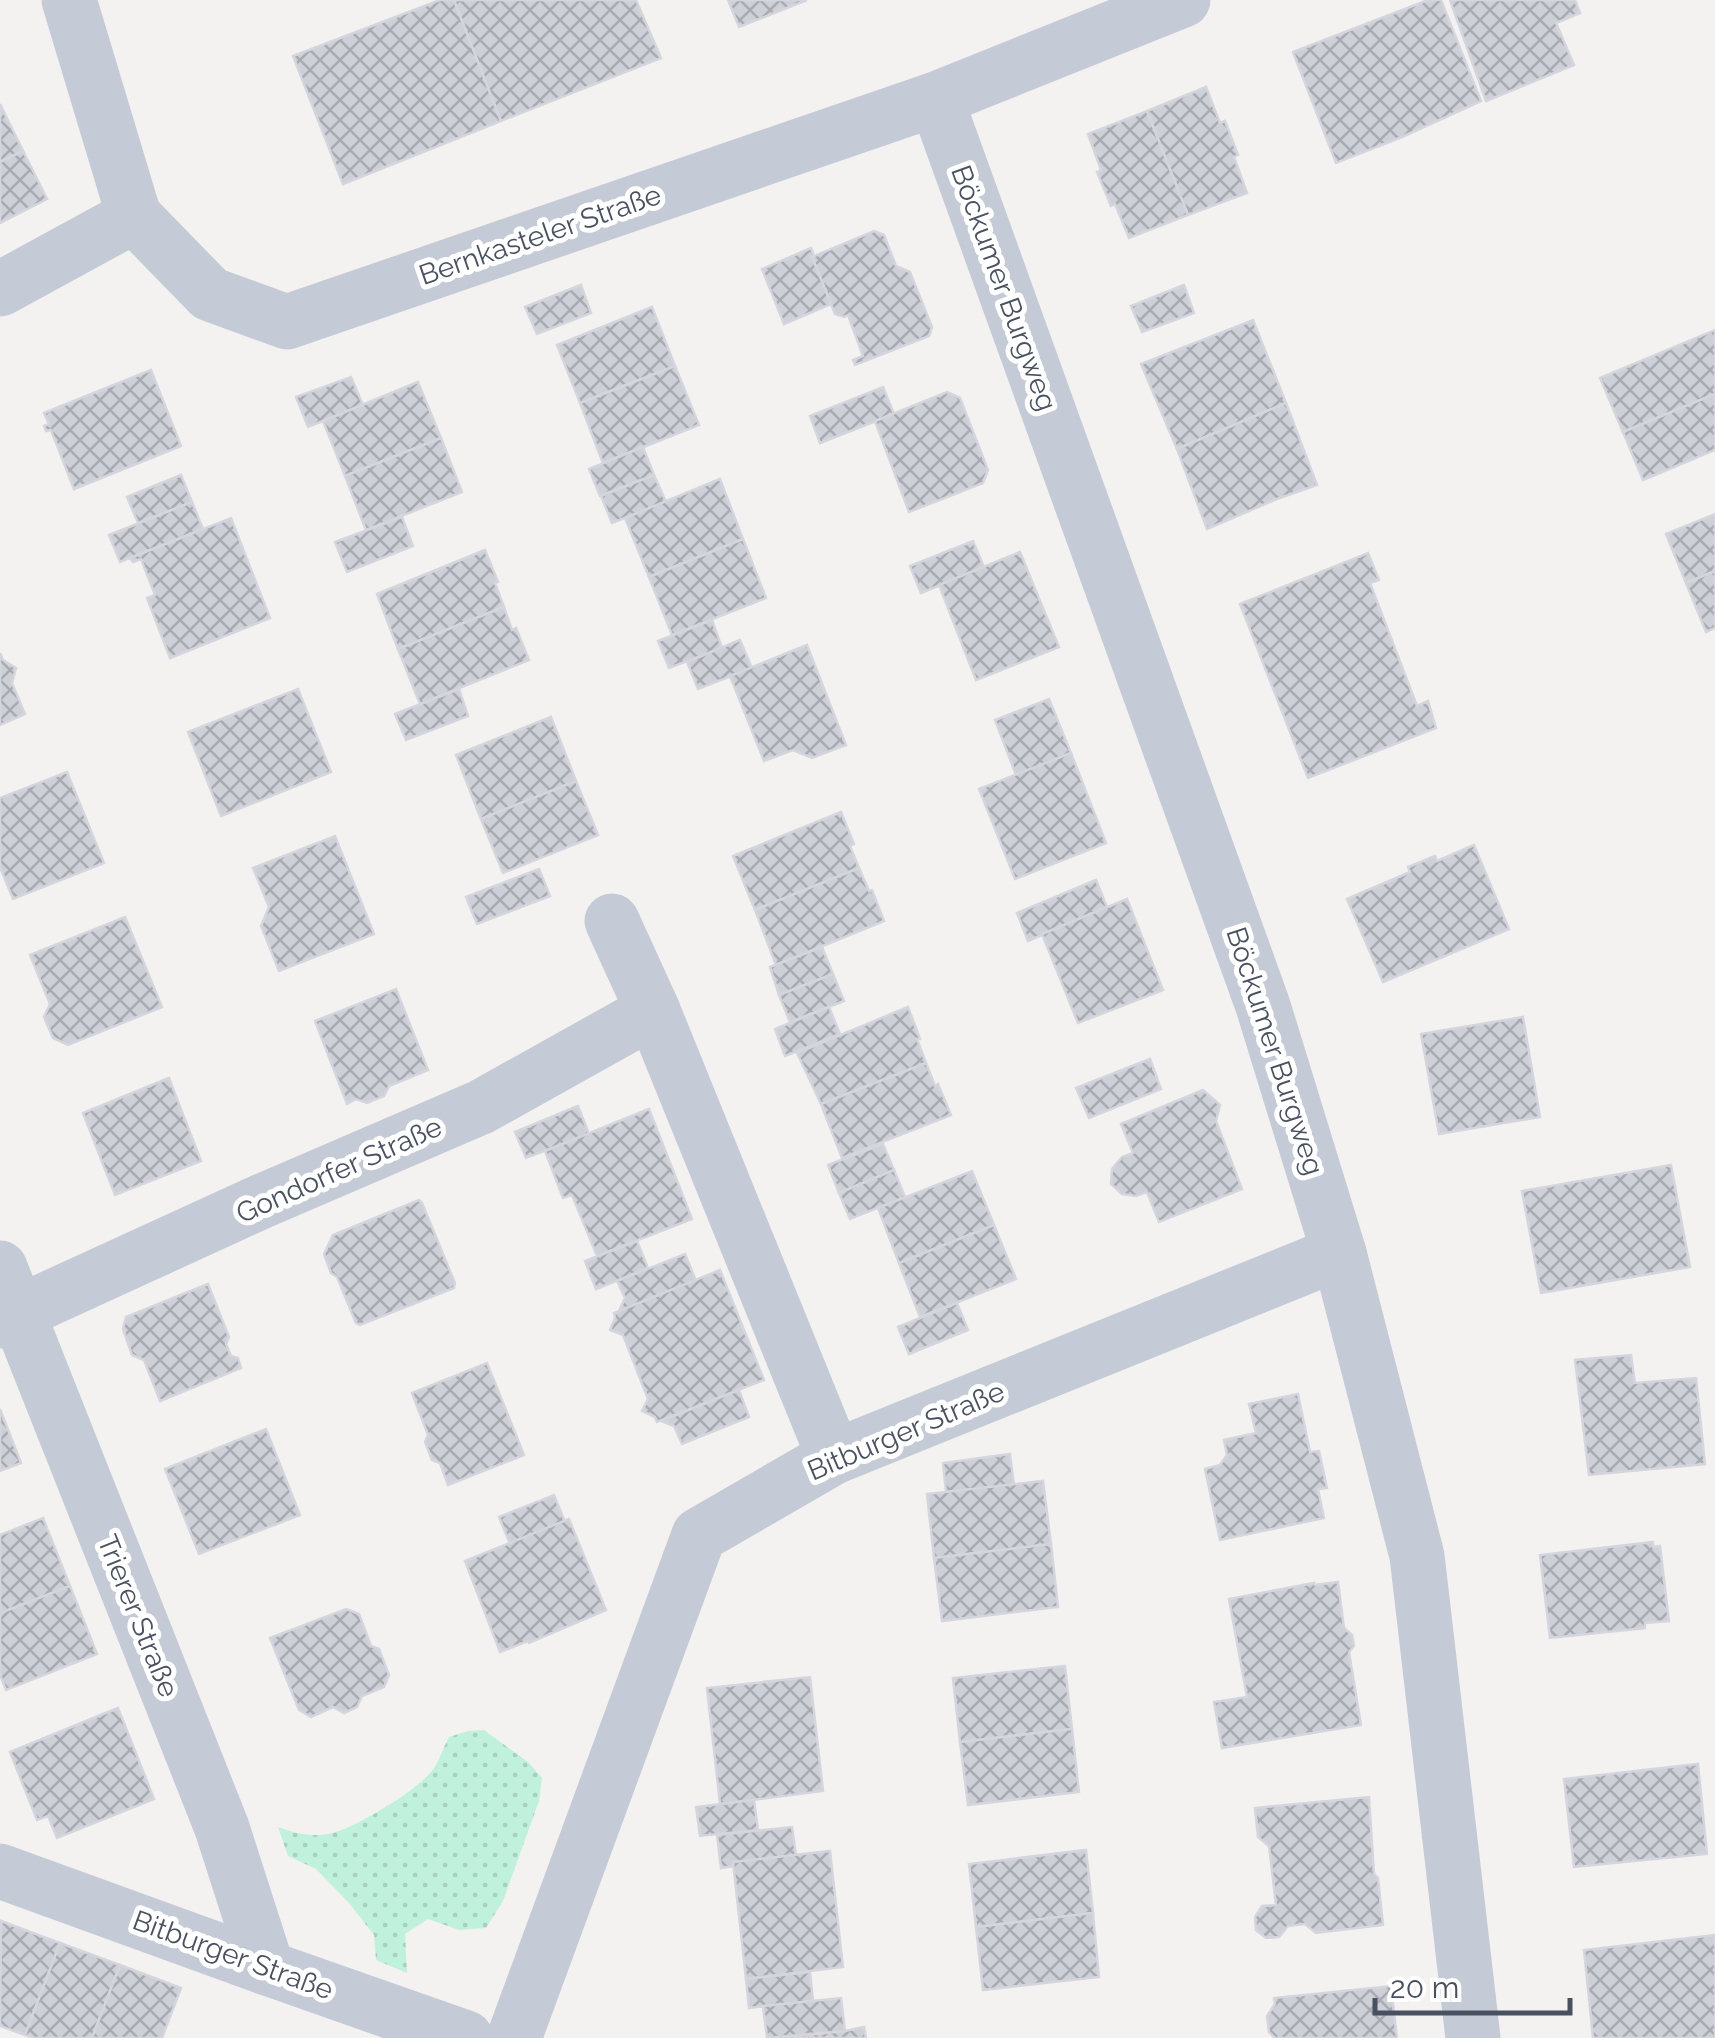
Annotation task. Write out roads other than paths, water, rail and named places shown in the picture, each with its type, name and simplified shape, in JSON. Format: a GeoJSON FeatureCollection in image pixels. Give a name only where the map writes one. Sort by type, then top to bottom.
{"type":"FeatureCollection","features":[{"type":"Feature","properties":{"kind":"street","name":"Bernkasteler Straße"},"geometry":{"type":"LineString","coordinates":[[69,0],[134,216],[210,294],[287,322],[936,99],[1183,0]]}},
{"type":"Feature","properties":{"kind":"street","name":"Böckumer Burgweg"},"geometry":{"type":"LineString","coordinates":[[936,99],[1263,1006],[1338,1253],[1417,1556],[1473,2038]]}},
{"type":"Feature","properties":{"kind":"street"},"geometry":{"type":"LineString","coordinates":[[0,289],[134,216]]}},
{"type":"Feature","properties":{"kind":"street"},"geometry":{"type":"LineString","coordinates":[[612,921],[653,1011],[834,1456]]}},
{"type":"Feature","properties":{"kind":"street","name":"Gondorfer Straße"},"geometry":{"type":"LineString","coordinates":[[6,1301],[260,1202],[480,1107],[653,1011]]}},
{"type":"Feature","properties":{"kind":"street","name":"Bitburger Straße"},"geometry":{"type":"LineString","coordinates":[[514,2038],[699,1535],[834,1456],[1338,1253]]}},
{"type":"Feature","properties":{"kind":"street","name":"Trierer Straße"},"geometry":{"type":"LineString","coordinates":[[6,1301],[222,1828],[267,1968]]}},
{"type":"Feature","properties":{"kind":"street","name":"Bitburger Straße"},"geometry":{"type":"LineString","coordinates":[[0,1870],[466,2038]]}}]}
